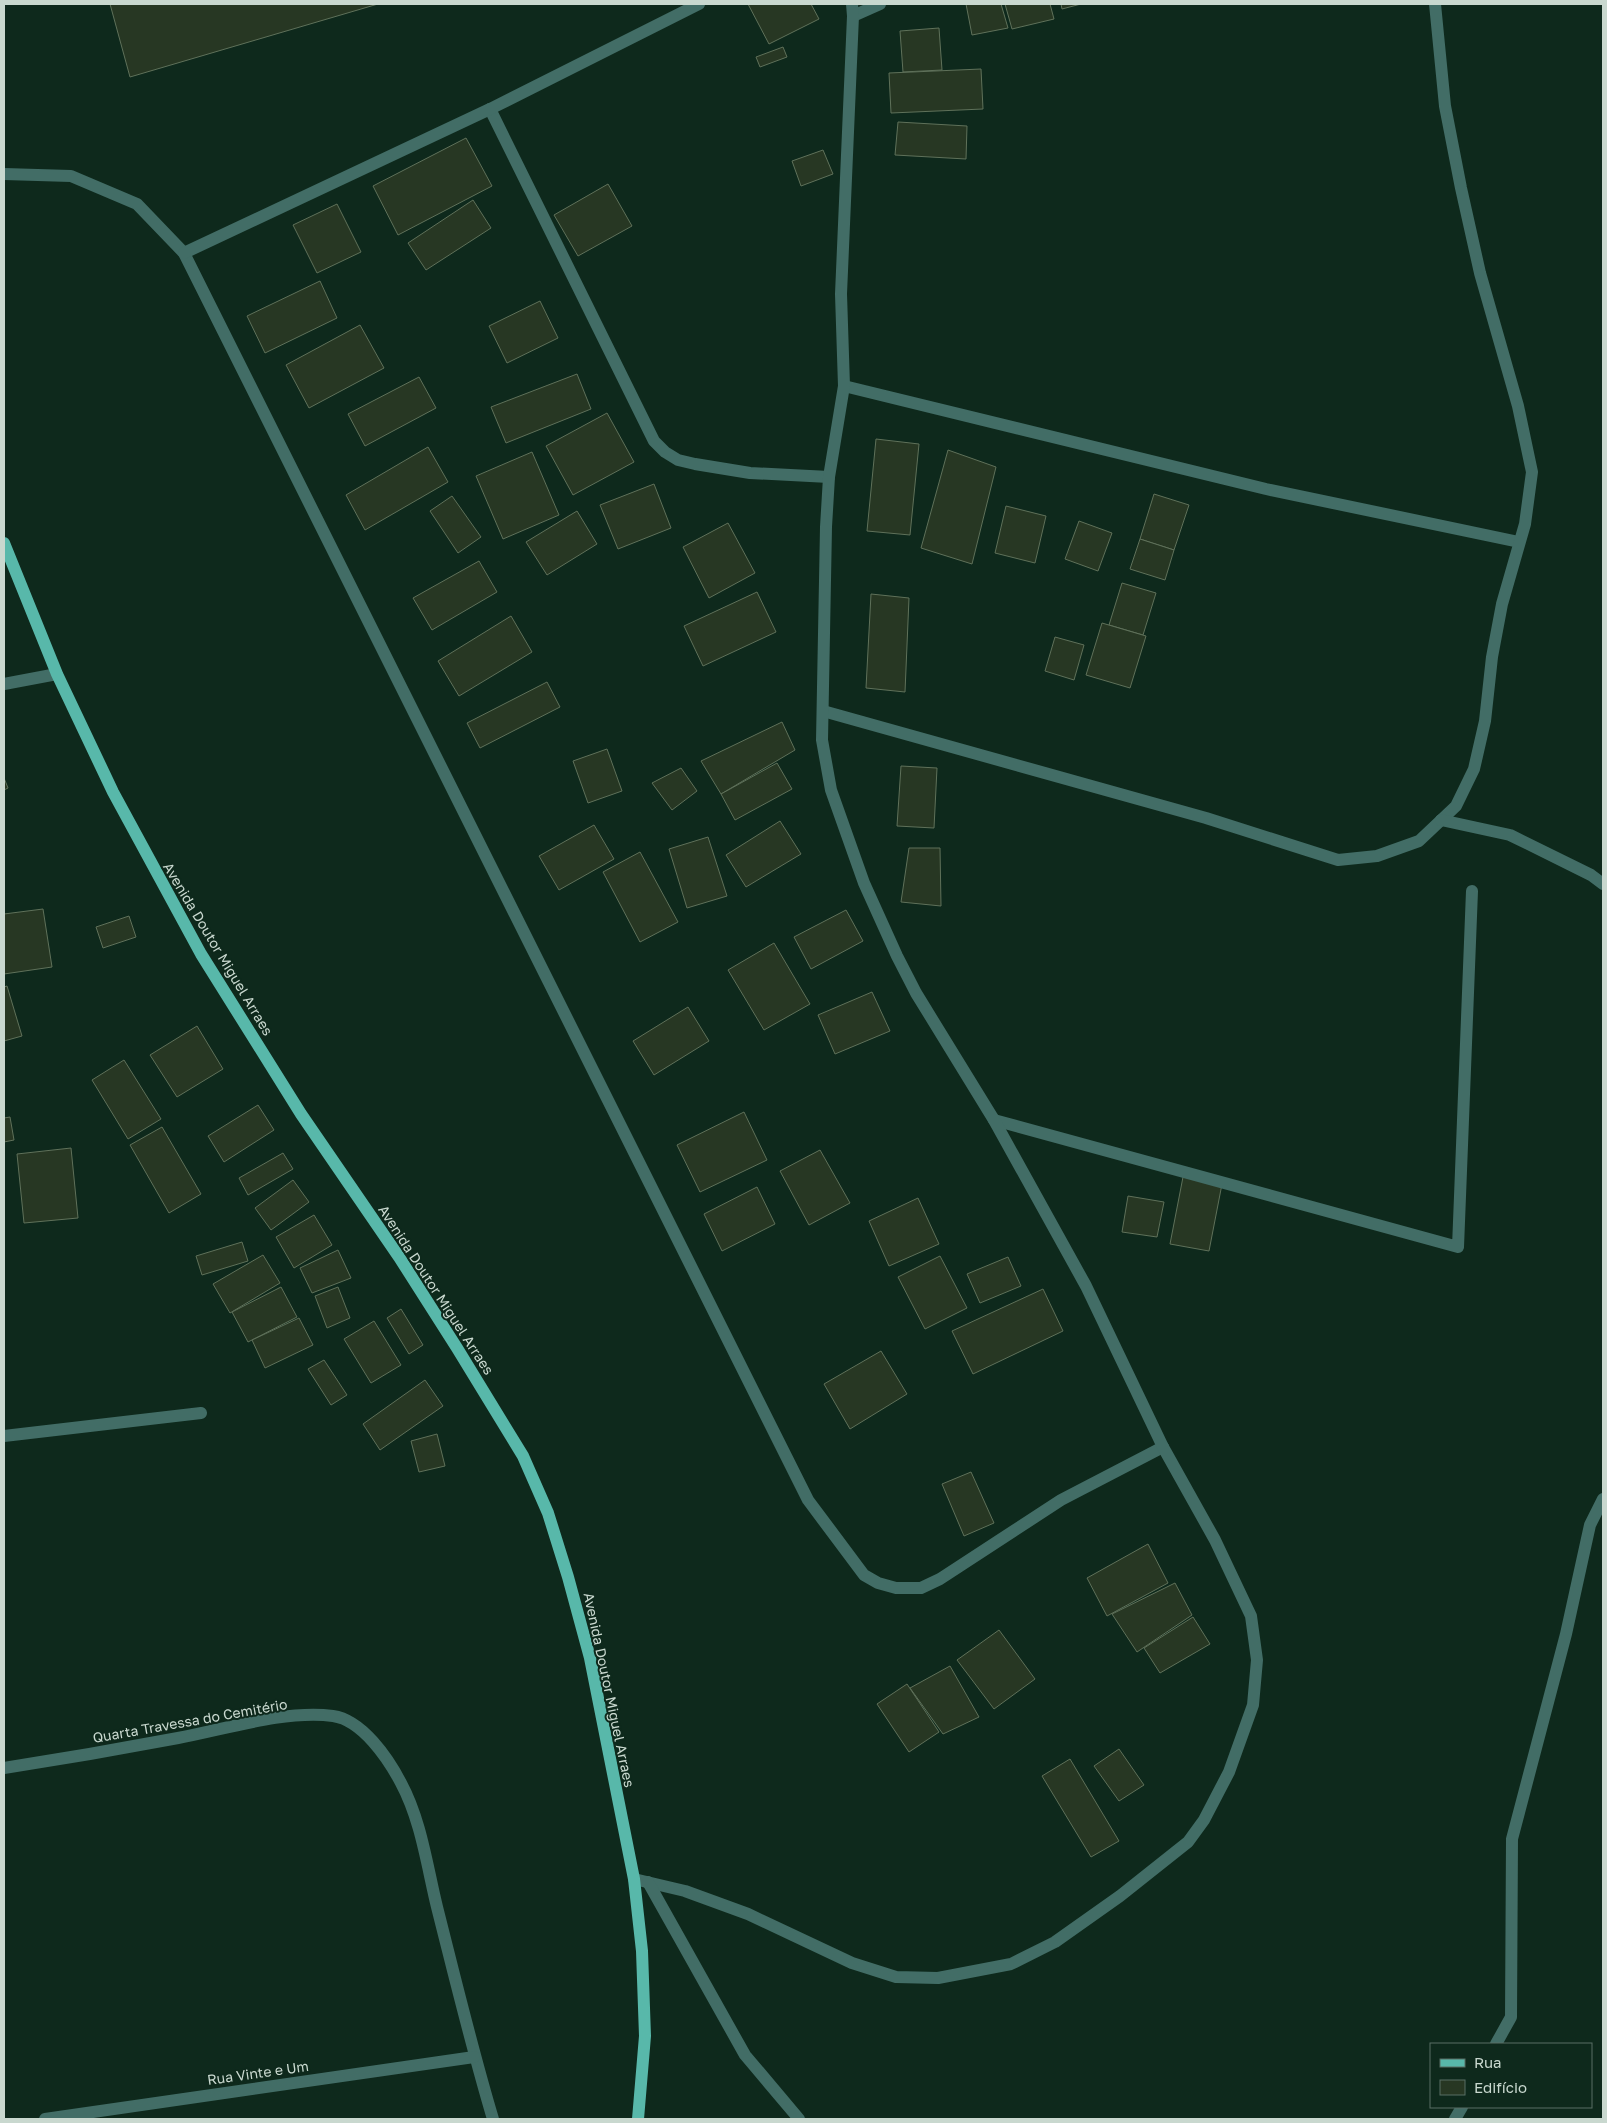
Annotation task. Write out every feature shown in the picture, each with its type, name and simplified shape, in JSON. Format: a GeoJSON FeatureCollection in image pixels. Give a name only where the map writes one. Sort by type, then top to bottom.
{"type":"FeatureCollection","features":[{"type":"Feature","properties":{"kind":"main road","name":"Avenida Doutor Miguel Arraes"},"geometry":{"type":"LineString","coordinates":[[4,543],[57,674],[117,800],[201,954],[301,1114],[458,1348],[523,1456],[548,1513],[571,1586],[590,1658],[634,1879],[642,1951],[645,2036],[638,2119]]}},
{"type":"Feature","properties":{"kind":"street"},"geometry":{"type":"LineString","coordinates":[[184,253],[490,109],[699,4]]}},
{"type":"Feature","properties":{"kind":"street"},"geometry":{"type":"LineString","coordinates":[[634,1879],[685,1891],[748,1914],[852,1964],[896,1977],[938,1978],[1011,1964],[1055,1942],[1120,1896],[1188,1842],[1204,1820],[1229,1772],[1253,1706],[1257,1660],[1251,1616],[1215,1540],[1164,1446],[1086,1286],[994,1120],[916,993],[864,883],[831,790],[822,740],[826,527],[829,477],[844,386],[841,294],[853,10],[880,4]]}},
{"type":"Feature","properties":{"kind":"street"},"geometry":{"type":"LineString","coordinates":[[822,711],[1196,815],[1338,860],[1378,856],[1419,840],[1456,806],[1474,769],[1485,721],[1492,656],[1502,604],[1530,498],[1532,472],[1518,406],[1480,272],[1460,188],[1445,106],[1435,4]]}},
{"type":"Feature","properties":{"kind":"street"},"geometry":{"type":"LineString","coordinates":[[490,109],[654,441],[665,452],[678,460],[696,464],[750,473],[829,477]]}},
{"type":"Feature","properties":{"kind":"street"},"geometry":{"type":"LineString","coordinates":[[4,174],[71,176],[137,204],[184,253],[808,1500],[864,1575],[878,1584],[896,1588],[921,1588],[940,1579],[983,1549],[1061,1500],[1164,1446]]}},
{"type":"Feature","properties":{"kind":"street"},"geometry":{"type":"LineString","coordinates":[[844,386],[1266,489],[1519,542]]}},
{"type":"Feature","properties":{"kind":"street"},"geometry":{"type":"LineString","coordinates":[[4,684],[57,674]]}},
{"type":"Feature","properties":{"kind":"street"},"geometry":{"type":"LineString","coordinates":[[1441,820],[1510,834],[1591,875],[1603,884]]}},
{"type":"Feature","properties":{"kind":"street"},"geometry":{"type":"LineString","coordinates":[[994,1120],[1458,1247],[1472,891]]}},
{"type":"Feature","properties":{"kind":"street"},"geometry":{"type":"LineString","coordinates":[[4,1436],[201,1413]]}},
{"type":"Feature","properties":{"kind":"street"},"geometry":{"type":"LineString","coordinates":[[1497,2043],[1511,2017],[1512,1839],[1566,1634],[1590,1525],[1603,1499]]}},
{"type":"Feature","properties":{"kind":"street","name":"Quarta Travessa do Cemitério"},"geometry":{"type":"LineString","coordinates":[[4,1768],[178,1738],[275,1718],[334,1716],[351,1723],[365,1732],[401,1783],[416,1821],[474,2057],[493,2119]]}},
{"type":"Feature","properties":{"kind":"street"},"geometry":{"type":"LineString","coordinates":[[648,1882],[745,2055],[799,2119]]}},
{"type":"Feature","properties":{"kind":"street","name":"Rua Vinte e Um"},"geometry":{"type":"LineString","coordinates":[[45,2119],[474,2057]]}},
{"type":"Feature","properties":{"kind":"street"},"geometry":{"type":"LineString","coordinates":[[1455,2119],[1461,2108]]}},
{"type":"Feature","properties":{"kind":"building"},"geometry":{"type":"Polygon","coordinates":[[[110,4],[378,4],[130,77],[110,4]]]}},
{"type":"Feature","properties":{"kind":"building"},"geometry":{"type":"Polygon","coordinates":[[[748,4],[811,4],[819,19],[769,44],[748,4]]]}},
{"type":"Feature","properties":{"kind":"building"},"geometry":{"type":"Polygon","coordinates":[[[966,4],[1001,4],[1008,28],[972,35],[966,4]]]}},
{"type":"Feature","properties":{"kind":"building"},"geometry":{"type":"Polygon","coordinates":[[[1005,4],[1050,4],[1054,19],[1012,29],[1005,4]]]}},
{"type":"Feature","properties":{"kind":"building"},"geometry":{"type":"Polygon","coordinates":[[[1061,4],[1081,4],[1062,9],[1061,4]]]}},
{"type":"Feature","properties":{"kind":"building"},"geometry":{"type":"Polygon","coordinates":[[[939,28],[942,70],[903,72],[900,31],[939,28]]]}},
{"type":"Feature","properties":{"kind":"building"},"geometry":{"type":"Polygon","coordinates":[[[783,47],[787,57],[760,67],[756,57],[783,47]]]}},
{"type":"Feature","properties":{"kind":"building"},"geometry":{"type":"Polygon","coordinates":[[[981,69],[983,109],[891,113],[889,73],[981,69]]]}},
{"type":"Feature","properties":{"kind":"building"},"geometry":{"type":"Polygon","coordinates":[[[898,122],[967,126],[966,159],[895,155],[898,122]]]}},
{"type":"Feature","properties":{"kind":"building"},"geometry":{"type":"Polygon","coordinates":[[[466,138],[492,186],[398,235],[373,186],[466,138]]]}},
{"type":"Feature","properties":{"kind":"building"},"geometry":{"type":"Polygon","coordinates":[[[823,150],[833,174],[801,186],[792,161],[823,150]]]}},
{"type":"Feature","properties":{"kind":"building"},"geometry":{"type":"Polygon","coordinates":[[[608,184],[632,226],[578,256],[554,215],[608,184]]]}},
{"type":"Feature","properties":{"kind":"building"},"geometry":{"type":"Polygon","coordinates":[[[473,200],[491,228],[426,270],[408,243],[473,200]]]}},
{"type":"Feature","properties":{"kind":"building"},"geometry":{"type":"Polygon","coordinates":[[[337,204],[361,252],[317,273],[293,225],[337,204]]]}},
{"type":"Feature","properties":{"kind":"building"},"geometry":{"type":"Polygon","coordinates":[[[320,281],[337,318],[265,353],[247,316],[320,281]]]}},
{"type":"Feature","properties":{"kind":"building"},"geometry":{"type":"Polygon","coordinates":[[[540,301],[558,338],[507,363],[489,326],[540,301]]]}},
{"type":"Feature","properties":{"kind":"building"},"geometry":{"type":"Polygon","coordinates":[[[360,325],[384,368],[309,408],[286,365],[360,325]]]}},
{"type":"Feature","properties":{"kind":"building"},"geometry":{"type":"Polygon","coordinates":[[[577,374],[591,409],[506,443],[491,407],[577,374]]]}},
{"type":"Feature","properties":{"kind":"building"},"geometry":{"type":"Polygon","coordinates":[[[419,377],[436,408],[365,446],[348,414],[419,377]]]}},
{"type":"Feature","properties":{"kind":"building"},"geometry":{"type":"Polygon","coordinates":[[[607,413],[634,462],[573,495],[546,446],[607,413]]]}},
{"type":"Feature","properties":{"kind":"building"},"geometry":{"type":"Polygon","coordinates":[[[876,439],[919,444],[910,535],[867,531],[876,439]]]}},
{"type":"Feature","properties":{"kind":"building"},"geometry":{"type":"Polygon","coordinates":[[[428,447],[448,482],[365,530],[346,495],[428,447]]]}},
{"type":"Feature","properties":{"kind":"building"},"geometry":{"type":"Polygon","coordinates":[[[948,450],[996,467],[972,564],[921,548],[948,450]]]}},
{"type":"Feature","properties":{"kind":"building"},"geometry":{"type":"Polygon","coordinates":[[[532,452],[559,515],[503,539],[476,476],[532,452]]]}},
{"type":"Feature","properties":{"kind":"building"},"geometry":{"type":"Polygon","coordinates":[[[654,484],[671,528],[618,549],[600,505],[654,484]]]}},
{"type":"Feature","properties":{"kind":"building"},"geometry":{"type":"Polygon","coordinates":[[[1154,494],[1189,505],[1174,550],[1140,539],[1154,494]]]}},
{"type":"Feature","properties":{"kind":"building"},"geometry":{"type":"Polygon","coordinates":[[[452,496],[481,537],[458,553],[430,511],[452,496]]]}},
{"type":"Feature","properties":{"kind":"building"},"geometry":{"type":"Polygon","coordinates":[[[1006,506],[1046,516],[1035,563],[995,553],[1006,506]]]}},
{"type":"Feature","properties":{"kind":"building"},"geometry":{"type":"Polygon","coordinates":[[[577,511],[597,544],[547,575],[526,542],[577,511]]]}},
{"type":"Feature","properties":{"kind":"building"},"geometry":{"type":"Polygon","coordinates":[[[1079,521],[1112,533],[1098,571],[1065,559],[1079,521]]]}},
{"type":"Feature","properties":{"kind":"building"},"geometry":{"type":"Polygon","coordinates":[[[728,523],[755,573],[709,598],[683,547],[728,523]]]}},
{"type":"Feature","properties":{"kind":"building"},"geometry":{"type":"Polygon","coordinates":[[[1140,539],[1174,550],[1165,580],[1130,569],[1140,539]]]}},
{"type":"Feature","properties":{"kind":"building"},"geometry":{"type":"Polygon","coordinates":[[[479,561],[497,592],[432,630],[413,598],[479,561]]]}},
{"type":"Feature","properties":{"kind":"building"},"geometry":{"type":"Polygon","coordinates":[[[1122,583],[1156,593],[1143,635],[1109,625],[1122,583]]]}},
{"type":"Feature","properties":{"kind":"building"},"geometry":{"type":"Polygon","coordinates":[[[757,592],[776,632],[703,666],[684,626],[757,592]]]}},
{"type":"Feature","properties":{"kind":"building"},"geometry":{"type":"Polygon","coordinates":[[[871,594],[909,598],[905,692],[866,688],[871,594]]]}},
{"type":"Feature","properties":{"kind":"building"},"geometry":{"type":"Polygon","coordinates":[[[511,616],[532,652],[459,696],[438,661],[511,616]]]}},
{"type":"Feature","properties":{"kind":"building"},"geometry":{"type":"Polygon","coordinates":[[[1102,623],[1146,636],[1130,688],[1086,675],[1102,623]]]}},
{"type":"Feature","properties":{"kind":"building"},"geometry":{"type":"Polygon","coordinates":[[[1055,637],[1084,645],[1074,680],[1045,671],[1055,637]]]}},
{"type":"Feature","properties":{"kind":"building"},"geometry":{"type":"Polygon","coordinates":[[[547,682],[560,707],[480,748],[467,723],[547,682]]]}},
{"type":"Feature","properties":{"kind":"building"},"geometry":{"type":"Polygon","coordinates":[[[782,722],[795,750],[721,794],[701,761],[782,722]]]}},
{"type":"Feature","properties":{"kind":"building"},"geometry":{"type":"Polygon","coordinates":[[[607,749],[622,791],[588,803],[573,761],[607,749]]]}},
{"type":"Feature","properties":{"kind":"building"},"geometry":{"type":"Polygon","coordinates":[[[777,763],[792,789],[735,820],[721,794],[777,763]]]}},
{"type":"Feature","properties":{"kind":"building"},"geometry":{"type":"Polygon","coordinates":[[[901,766],[937,768],[934,828],[897,826],[901,766]]]}},
{"type":"Feature","properties":{"kind":"building"},"geometry":{"type":"Polygon","coordinates":[[[681,768],[697,791],[672,810],[652,783],[681,768]]]}},
{"type":"Feature","properties":{"kind":"building"},"geometry":{"type":"Polygon","coordinates":[[[4,778],[8,788],[4,790],[4,778]]]}},
{"type":"Feature","properties":{"kind":"building"},"geometry":{"type":"Polygon","coordinates":[[[780,821],[801,854],[746,887],[726,855],[780,821]]]}},
{"type":"Feature","properties":{"kind":"building"},"geometry":{"type":"Polygon","coordinates":[[[594,825],[614,859],[559,890],[539,856],[594,825]]]}},
{"type":"Feature","properties":{"kind":"building"},"geometry":{"type":"Polygon","coordinates":[[[708,837],[727,896],[687,908],[669,849],[708,837]]]}},
{"type":"Feature","properties":{"kind":"building"},"geometry":{"type":"Polygon","coordinates":[[[909,848],[940,848],[941,906],[901,902],[909,848]]]}},
{"type":"Feature","properties":{"kind":"building"},"geometry":{"type":"Polygon","coordinates":[[[640,852],[678,922],[640,942],[603,872],[640,852]]]}},
{"type":"Feature","properties":{"kind":"building"},"geometry":{"type":"Polygon","coordinates":[[[43,909],[52,967],[4,974],[4,914],[43,909]]]}},
{"type":"Feature","properties":{"kind":"building"},"geometry":{"type":"Polygon","coordinates":[[[846,910],[863,941],[811,969],[794,937],[846,910]]]}},
{"type":"Feature","properties":{"kind":"building"},"geometry":{"type":"Polygon","coordinates":[[[129,916],[136,937],[103,948],[96,927],[129,916]]]}},
{"type":"Feature","properties":{"kind":"building"},"geometry":{"type":"Polygon","coordinates":[[[774,943],[810,1004],[764,1030],[728,970],[774,943]]]}},
{"type":"Feature","properties":{"kind":"building"},"geometry":{"type":"Polygon","coordinates":[[[7,986],[22,1036],[4,1041],[4,987],[7,986]]]}},
{"type":"Feature","properties":{"kind":"building"},"geometry":{"type":"Polygon","coordinates":[[[872,992],[890,1031],[835,1054],[818,1015],[872,992]]]}},
{"type":"Feature","properties":{"kind":"building"},"geometry":{"type":"Polygon","coordinates":[[[688,1007],[709,1041],[654,1075],[633,1041],[688,1007]]]}},
{"type":"Feature","properties":{"kind":"building"},"geometry":{"type":"Polygon","coordinates":[[[197,1026],[223,1069],[177,1097],[150,1055],[197,1026]]]}},
{"type":"Feature","properties":{"kind":"building"},"geometry":{"type":"Polygon","coordinates":[[[124,1060],[161,1119],[128,1139],[92,1080],[124,1060]]]}},
{"type":"Feature","properties":{"kind":"building"},"geometry":{"type":"Polygon","coordinates":[[[258,1105],[274,1130],[224,1162],[208,1136],[258,1105]]]}},
{"type":"Feature","properties":{"kind":"building"},"geometry":{"type":"Polygon","coordinates":[[[744,1112],[767,1160],[700,1192],[677,1145],[744,1112]]]}},
{"type":"Feature","properties":{"kind":"building"},"geometry":{"type":"Polygon","coordinates":[[[10,1117],[14,1140],[4,1142],[4,1118],[10,1117]]]}},
{"type":"Feature","properties":{"kind":"building"},"geometry":{"type":"Polygon","coordinates":[[[162,1127],[201,1194],[169,1213],[130,1145],[162,1127]]]}},
{"type":"Feature","properties":{"kind":"building"},"geometry":{"type":"Polygon","coordinates":[[[71,1148],[78,1218],[24,1223],[17,1154],[71,1148]]]}},
{"type":"Feature","properties":{"kind":"building"},"geometry":{"type":"Polygon","coordinates":[[[820,1150],[850,1203],[809,1225],[780,1171],[820,1150]]]}},
{"type":"Feature","properties":{"kind":"building"},"geometry":{"type":"Polygon","coordinates":[[[283,1153],[293,1169],[248,1195],[239,1178],[283,1153]]]}},
{"type":"Feature","properties":{"kind":"building"},"geometry":{"type":"Polygon","coordinates":[[[1183,1177],[1222,1184],[1209,1251],[1170,1244],[1183,1177]]]}},
{"type":"Feature","properties":{"kind":"building"},"geometry":{"type":"Polygon","coordinates":[[[293,1180],[309,1202],[271,1230],[255,1208],[293,1180]]]}},
{"type":"Feature","properties":{"kind":"building"},"geometry":{"type":"Polygon","coordinates":[[[757,1187],[775,1224],[722,1251],[704,1214],[757,1187]]]}},
{"type":"Feature","properties":{"kind":"building"},"geometry":{"type":"Polygon","coordinates":[[[1128,1196],[1164,1202],[1157,1237],[1122,1232],[1128,1196]]]}},
{"type":"Feature","properties":{"kind":"building"},"geometry":{"type":"Polygon","coordinates":[[[918,1198],[939,1244],[889,1266],[869,1221],[918,1198]]]}},
{"type":"Feature","properties":{"kind":"building"},"geometry":{"type":"Polygon","coordinates":[[[314,1215],[332,1245],[294,1268],[276,1237],[314,1215]]]}},
{"type":"Feature","properties":{"kind":"building"},"geometry":{"type":"Polygon","coordinates":[[[242,1242],[248,1261],[202,1275],[196,1256],[242,1242]]]}},
{"type":"Feature","properties":{"kind":"building"},"geometry":{"type":"Polygon","coordinates":[[[338,1250],[351,1278],[312,1293],[300,1268],[338,1250]]]}},
{"type":"Feature","properties":{"kind":"building"},"geometry":{"type":"Polygon","coordinates":[[[263,1255],[280,1283],[230,1313],[213,1284],[263,1255]]]}},
{"type":"Feature","properties":{"kind":"building"},"geometry":{"type":"Polygon","coordinates":[[[940,1256],[967,1308],[925,1329],[898,1277],[940,1256]]]}},
{"type":"Feature","properties":{"kind":"building"},"geometry":{"type":"Polygon","coordinates":[[[1008,1257],[1021,1286],[980,1303],[967,1274],[1008,1257]]]}},
{"type":"Feature","properties":{"kind":"building"},"geometry":{"type":"Polygon","coordinates":[[[281,1287],[297,1317],[248,1342],[232,1312],[281,1287]]]}},
{"type":"Feature","properties":{"kind":"building"},"geometry":{"type":"Polygon","coordinates":[[[338,1287],[350,1318],[327,1328],[315,1296],[338,1287]]]}},
{"type":"Feature","properties":{"kind":"building"},"geometry":{"type":"Polygon","coordinates":[[[1043,1289],[1063,1331],[973,1374],[952,1331],[1043,1289]]]}},
{"type":"Feature","properties":{"kind":"building"},"geometry":{"type":"Polygon","coordinates":[[[401,1309],[423,1345],[409,1354],[387,1318],[401,1309]]]}},
{"type":"Feature","properties":{"kind":"building"},"geometry":{"type":"Polygon","coordinates":[[[299,1318],[313,1345],[265,1368],[252,1340],[299,1318]]]}},
{"type":"Feature","properties":{"kind":"building"},"geometry":{"type":"Polygon","coordinates":[[[374,1321],[401,1365],[371,1383],[344,1339],[374,1321]]]}},
{"type":"Feature","properties":{"kind":"building"},"geometry":{"type":"Polygon","coordinates":[[[881,1351],[907,1394],[850,1429],[824,1384],[881,1351]]]}},
{"type":"Feature","properties":{"kind":"building"},"geometry":{"type":"Polygon","coordinates":[[[324,1360],[347,1395],[331,1405],[308,1369],[324,1360]]]}},
{"type":"Feature","properties":{"kind":"building"},"geometry":{"type":"Polygon","coordinates":[[[425,1380],[443,1406],[380,1450],[363,1424],[425,1380]]]}},
{"type":"Feature","properties":{"kind":"building"},"geometry":{"type":"Polygon","coordinates":[[[437,1434],[445,1466],[419,1472],[411,1441],[437,1434]]]}},
{"type":"Feature","properties":{"kind":"building"},"geometry":{"type":"Polygon","coordinates":[[[971,1472],[994,1523],[964,1536],[942,1484],[971,1472]]]}},
{"type":"Feature","properties":{"kind":"building"},"geometry":{"type":"Polygon","coordinates":[[[1148,1544],[1168,1583],[1107,1616],[1087,1578],[1148,1544]]]}},
{"type":"Feature","properties":{"kind":"building"},"geometry":{"type":"Polygon","coordinates":[[[1175,1583],[1192,1615],[1137,1652],[1112,1614],[1175,1583]]]}},
{"type":"Feature","properties":{"kind":"building"},"geometry":{"type":"Polygon","coordinates":[[[1193,1617],[1210,1644],[1160,1673],[1144,1648],[1193,1617]]]}},
{"type":"Feature","properties":{"kind":"building"},"geometry":{"type":"Polygon","coordinates":[[[999,1630],[1035,1679],[994,1709],[957,1660],[999,1630]]]}},
{"type":"Feature","properties":{"kind":"building"},"geometry":{"type":"Polygon","coordinates":[[[950,1666],[979,1717],[943,1734],[910,1688],[950,1666]]]}},
{"type":"Feature","properties":{"kind":"building"},"geometry":{"type":"Polygon","coordinates":[[[907,1684],[939,1732],[909,1752],[877,1704],[907,1684]]]}},
{"type":"Feature","properties":{"kind":"building"},"geometry":{"type":"Polygon","coordinates":[[[1119,1749],[1144,1785],[1119,1801],[1094,1766],[1119,1749]]]}},
{"type":"Feature","properties":{"kind":"building"},"geometry":{"type":"Polygon","coordinates":[[[1070,1759],[1119,1841],[1091,1857],[1042,1776],[1070,1759]]]}}]}
